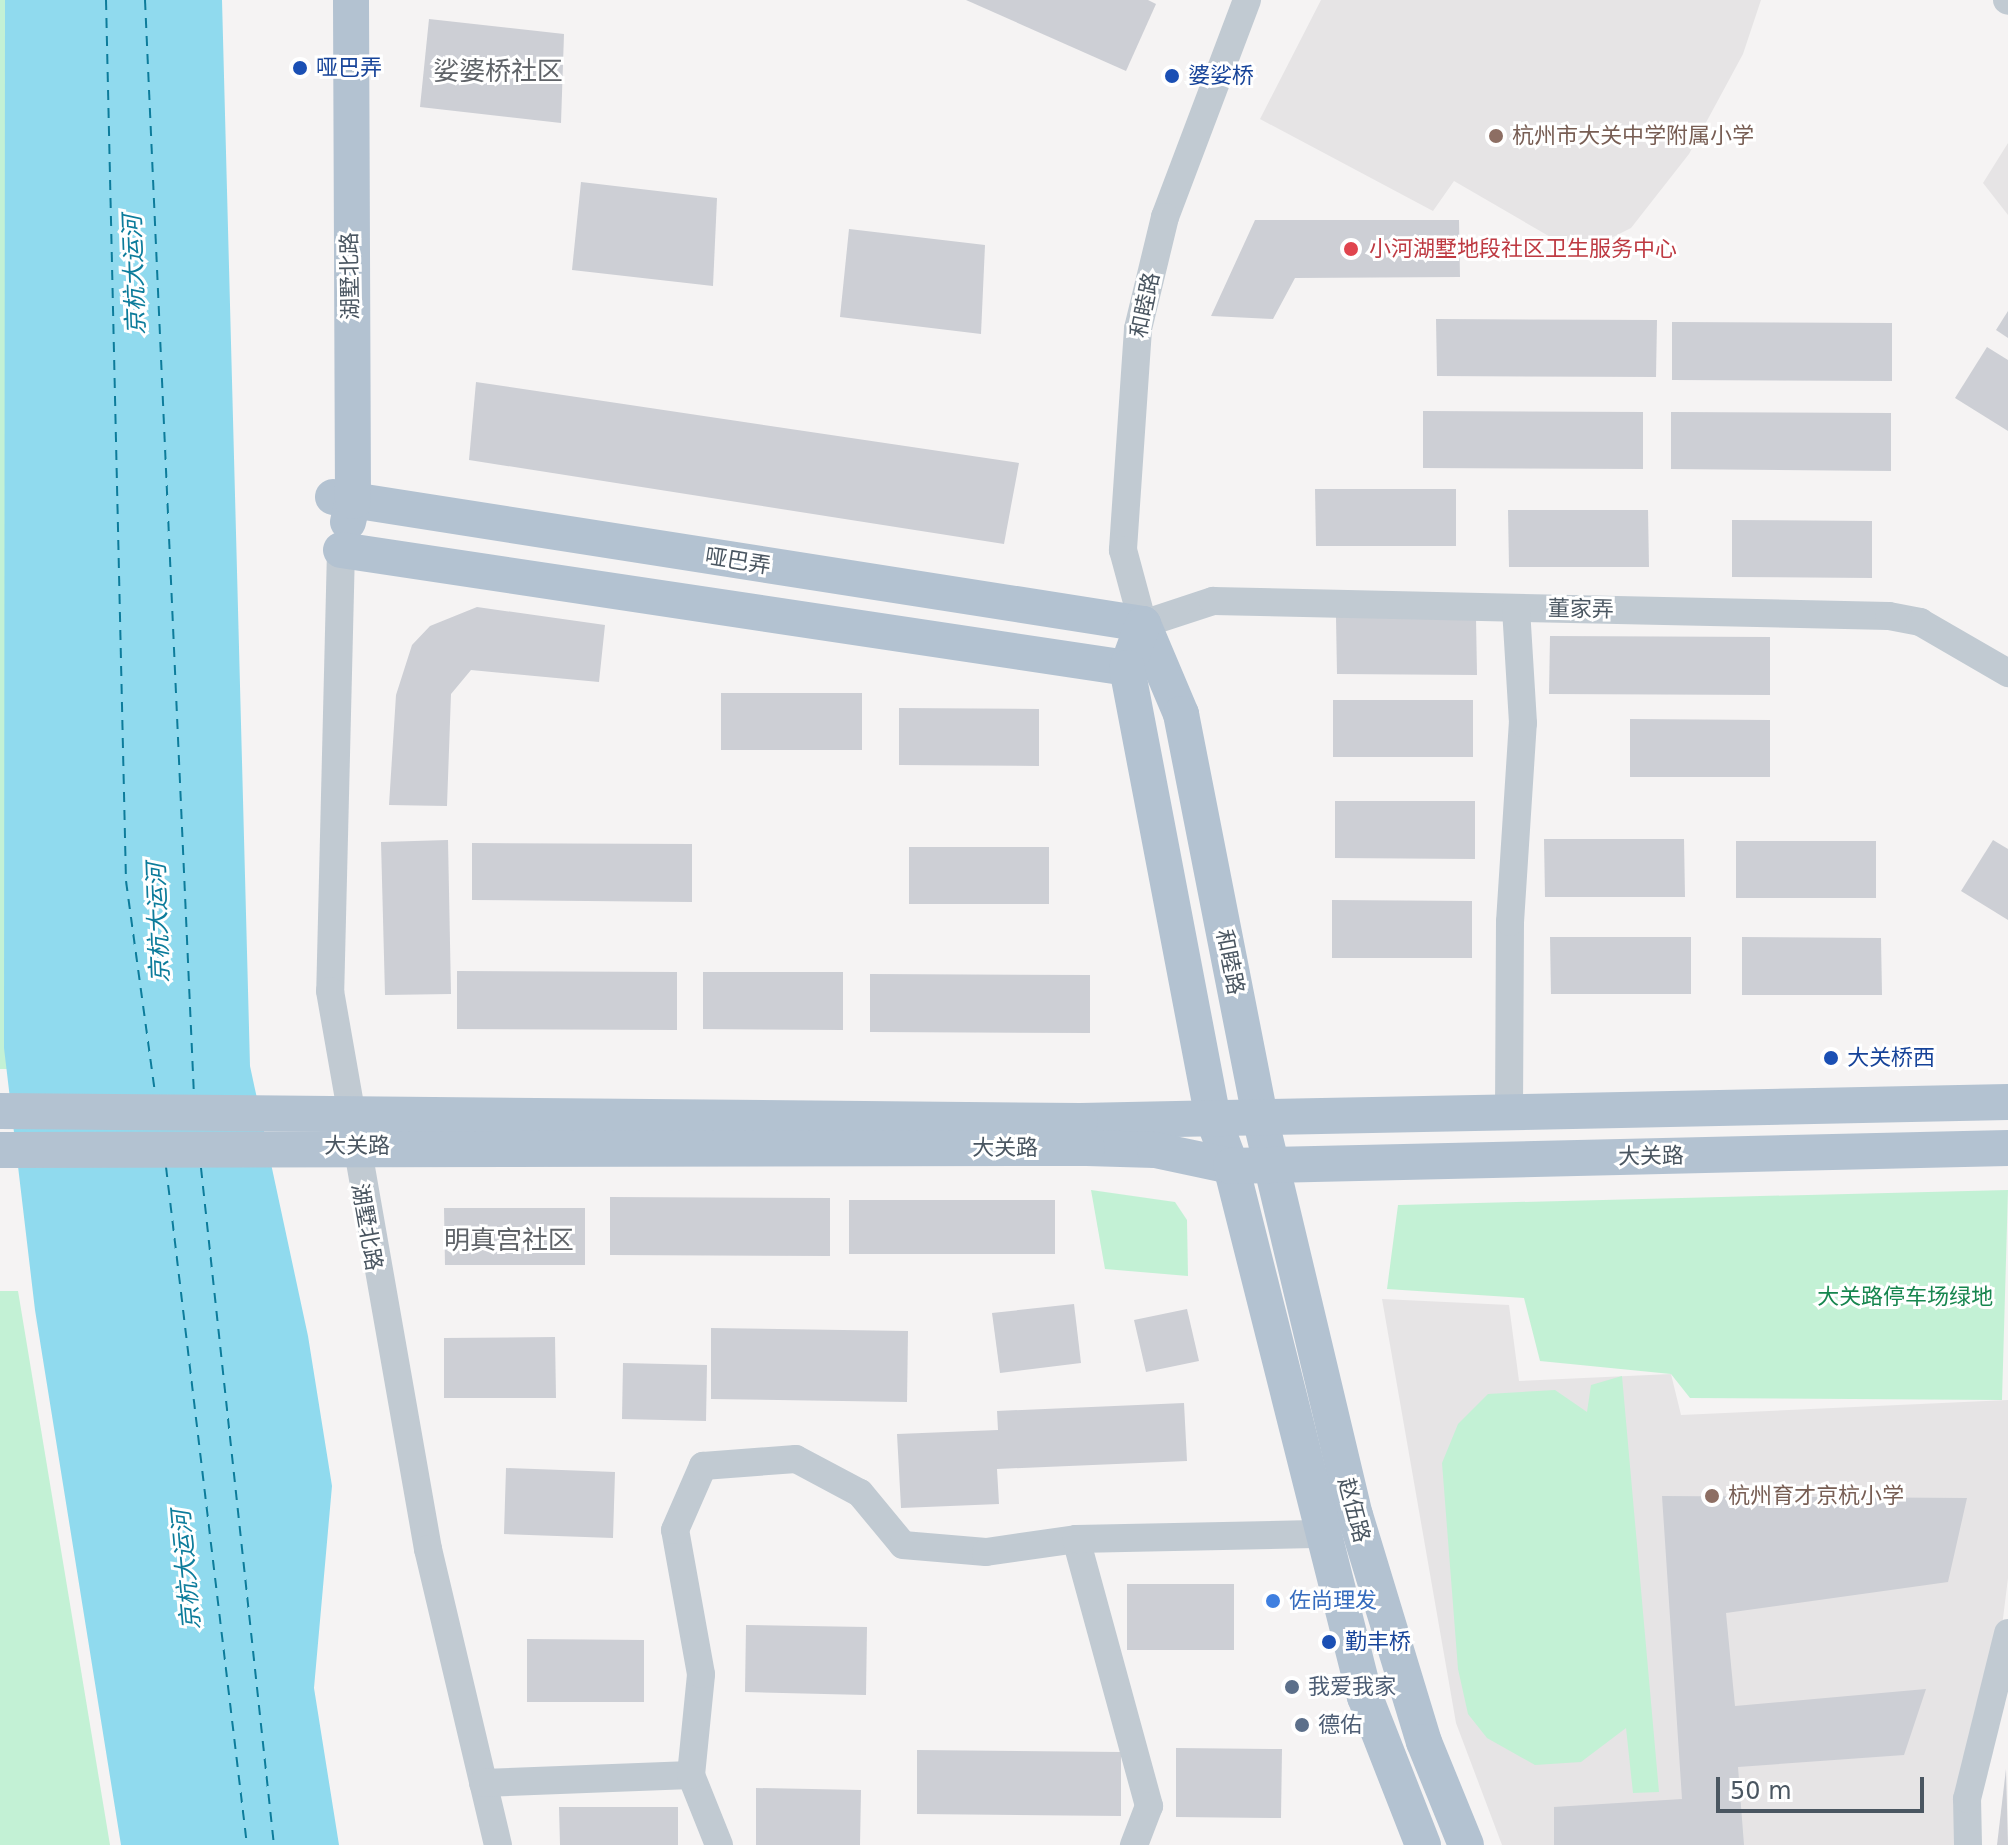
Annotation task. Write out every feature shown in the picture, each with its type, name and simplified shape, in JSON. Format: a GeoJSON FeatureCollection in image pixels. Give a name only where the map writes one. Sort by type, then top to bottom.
{"type":"FeatureCollection","features":[{"type":"Feature","properties":{"kind":"main road","name":"湖墅北路"},"geometry":{"type":"LineString","coordinates":[[329,0],[343,499]]}},
{"type":"Feature","properties":{"kind":"main road","name":"湖墅北路"},"geometry":{"type":"LineString","coordinates":[[341,550],[351,0]]}},
{"type":"Feature","properties":{"kind":"main road","name":"哑巴弄"},"geometry":{"type":"LineString","coordinates":[[343,499],[1143,624]]}},
{"type":"Feature","properties":{"kind":"main road"},"geometry":{"type":"LineString","coordinates":[[341,550],[1127,668],[1143,624]]}},
{"type":"Feature","properties":{"kind":"main road","name":"和睦路"},"geometry":{"type":"LineString","coordinates":[[1143,624],[1181,714],[1272,1165]]}},
{"type":"Feature","properties":{"kind":"main road","name":"和睦路"},"geometry":{"type":"LineString","coordinates":[[1127,668],[1213,1118],[1231,1166]]}},
{"type":"Feature","properties":{"kind":"main road","name":"大关路"},"geometry":{"type":"LineString","coordinates":[[0,1150],[1083,1134],[1213,1118],[2008,1102]]}},
{"type":"Feature","properties":{"kind":"main road","name":"大关路"},"geometry":{"type":"LineString","coordinates":[[0,1111],[1083,1134],[1231,1166],[2008,1148]]}},
{"type":"Feature","properties":{"kind":"main road","name":"赵伍路"},"geometry":{"type":"LineString","coordinates":[[1272,1165],[1382,1613],[1424,1742],[1466,1845]]}},
{"type":"Feature","properties":{"kind":"main road","name":"赵伍路"},"geometry":{"type":"LineString","coordinates":[[1231,1166],[1365,1697],[1423,1845]]}},
{"type":"Feature","properties":{"kind":"street","name":"和睦路"},"geometry":{"type":"LineString","coordinates":[[1143,624],[1123,550],[1138,329],[1165,217],[1246,0]]}},
{"type":"Feature","properties":{"kind":"street","name":"湖墅北路"},"geometry":{"type":"LineString","coordinates":[[341,550],[330,991],[407,1441],[498,1845]]}},
{"type":"Feature","properties":{"kind":"street","name":"董家弄"},"geometry":{"type":"LineString","coordinates":[[1143,624],[1213,601],[1889,616],[1920,622],[2008,673]]}},
{"type":"Feature","properties":{"kind":"street"},"geometry":{"type":"LineString","coordinates":[[1509,1112],[1510,922],[1523,723],[1516,608]]}},
{"type":"Feature","properties":{"kind":"street"},"geometry":{"type":"LineString","coordinates":[[719,1845],[691,1775],[701,1674],[675,1530],[703,1466],[796,1459],[860,1493],[903,1545],[986,1552],[1076,1539],[1325,1534]]}},
{"type":"Feature","properties":{"kind":"street"},"geometry":{"type":"LineString","coordinates":[[1076,1539],[1149,1806],[1134,1845]]}},
{"type":"Feature","properties":{"kind":"street"},"geometry":{"type":"LineString","coordinates":[[1968,1845],[1967,1799],[2008,1633]]}},
{"type":"Feature","properties":{"kind":"street"},"geometry":{"type":"LineString","coordinates":[[483,1783],[691,1775]]}},
{"type":"Feature","properties":{"kind":"shaded area","name":"杭州市大关中学附属小学"},"geometry":{"type":"Polygon","coordinates":[[[1321,0],[1761,0],[1743,54],[1689,154],[1631,228],[1593,247],[1566,246],[1454,181],[1433,211],[1260,119],[1321,0]]]}},
{"type":"Feature","properties":{"kind":"shaded area"},"geometry":{"type":"Polygon","coordinates":[[[2008,143],[2008,215],[1983,183],[2008,143]]]}},
{"type":"Feature","properties":{"kind":"shaded area","name":"杭州育才京杭小学"},"geometry":{"type":"Polygon","coordinates":[[[1382,1299],[1509,1305],[1519,1381],[1671,1374],[1681,1415],[2008,1400],[2008,1578],[1975,1845],[1502,1845],[1456,1723],[1382,1299]]]}},
{"type":"Feature","properties":{"kind":"green space"},"geometry":{"type":"Polygon","coordinates":[[[0,0],[18,0],[20,1069],[0,1069],[0,0]]]}},
{"type":"Feature","properties":{"kind":"green space"},"geometry":{"type":"Polygon","coordinates":[[[1091,1190],[1175,1202],[1187,1220],[1188,1276],[1105,1269],[1091,1190]]]}},
{"type":"Feature","properties":{"kind":"green space","name":"大关路停车场绿地"},"geometry":{"type":"Polygon","coordinates":[[[2008,1190],[2002,1400],[1690,1398],[1671,1374],[1540,1361],[1524,1298],[1387,1289],[1398,1205],[2008,1190]]]}},
{"type":"Feature","properties":{"kind":"green space"},"geometry":{"type":"Polygon","coordinates":[[[0,1291],[18,1291],[110,1845],[0,1845],[0,1291]]]}},
{"type":"Feature","properties":{"kind":"green space"},"geometry":{"type":"Polygon","coordinates":[[[1622,1376],[1659,1792],[1633,1793],[1626,1728],[1581,1762],[1535,1765],[1487,1738],[1468,1714],[1458,1669],[1442,1463],[1458,1424],[1488,1394],[1555,1390],[1587,1412],[1591,1385],[1622,1376]]]}},
{"type":"Feature","properties":{"kind":"water","name":"京杭大运河"},"geometry":{"type":"Polygon","coordinates":[[[5,0],[222,0],[250,1066],[308,1336],[332,1486],[314,1688],[339,1845],[121,1845],[35,1310],[4,1048],[5,0]]]}},
{"type":"Feature","properties":{"kind":"building"},"geometry":{"type":"Polygon","coordinates":[[[966,0],[1148,0],[1156,4],[1126,71],[966,0]]]}},
{"type":"Feature","properties":{"kind":"building"},"geometry":{"type":"Polygon","coordinates":[[[429,19],[564,34],[561,123],[420,107],[429,19]]]}},
{"type":"Feature","properties":{"kind":"building"},"geometry":{"type":"Polygon","coordinates":[[[581,182],[717,198],[713,286],[572,270],[581,182]]]}},
{"type":"Feature","properties":{"kind":"building","name":"小河湖墅地段社区卫生服务中心"},"geometry":{"type":"Polygon","coordinates":[[[1255,220],[1459,220],[1460,277],[1295,278],[1273,319],[1211,316],[1255,220]]]}},
{"type":"Feature","properties":{"kind":"building"},"geometry":{"type":"Polygon","coordinates":[[[849,229],[985,245],[981,334],[840,317],[849,229]]]}},
{"type":"Feature","properties":{"kind":"building"},"geometry":{"type":"Polygon","coordinates":[[[2008,311],[2008,338],[1996,330],[2008,311]]]}},
{"type":"Feature","properties":{"kind":"building"},"geometry":{"type":"Polygon","coordinates":[[[1436,319],[1657,320],[1656,377],[1437,376],[1436,319]]]}},
{"type":"Feature","properties":{"kind":"building"},"geometry":{"type":"Polygon","coordinates":[[[1672,322],[1892,323],[1892,381],[1672,380],[1672,322]]]}},
{"type":"Feature","properties":{"kind":"building"},"geometry":{"type":"Polygon","coordinates":[[[1987,347],[2008,360],[2008,431],[1955,398],[1987,347]]]}},
{"type":"Feature","properties":{"kind":"building"},"geometry":{"type":"Polygon","coordinates":[[[476,382],[1019,463],[1004,544],[469,460],[476,382]]]}},
{"type":"Feature","properties":{"kind":"building"},"geometry":{"type":"Polygon","coordinates":[[[1423,411],[1643,412],[1643,469],[1423,468],[1423,411]]]}},
{"type":"Feature","properties":{"kind":"building"},"geometry":{"type":"Polygon","coordinates":[[[1671,412],[1891,413],[1891,471],[1671,469],[1671,412]]]}},
{"type":"Feature","properties":{"kind":"building"},"geometry":{"type":"Polygon","coordinates":[[[1315,489],[1456,489],[1456,546],[1316,546],[1315,489]]]}},
{"type":"Feature","properties":{"kind":"building"},"geometry":{"type":"Polygon","coordinates":[[[1508,510],[1648,510],[1649,567],[1509,567],[1508,510]]]}},
{"type":"Feature","properties":{"kind":"building"},"geometry":{"type":"Polygon","coordinates":[[[1732,520],[1872,521],[1872,578],[1732,577],[1732,520]]]}},
{"type":"Feature","properties":{"kind":"building"},"geometry":{"type":"Polygon","coordinates":[[[477,607],[605,625],[599,682],[471,670],[451,694],[447,806],[389,805],[396,695],[412,645],[430,626],[477,607]]]}},
{"type":"Feature","properties":{"kind":"building"},"geometry":{"type":"Polygon","coordinates":[[[1336,617],[1476,617],[1477,675],[1337,674],[1336,617]]]}},
{"type":"Feature","properties":{"kind":"building"},"geometry":{"type":"Polygon","coordinates":[[[1550,636],[1770,637],[1770,695],[1549,694],[1550,636]]]}},
{"type":"Feature","properties":{"kind":"building"},"geometry":{"type":"Polygon","coordinates":[[[721,693],[862,693],[862,750],[721,750],[721,693]]]}},
{"type":"Feature","properties":{"kind":"building"},"geometry":{"type":"Polygon","coordinates":[[[1333,700],[1473,700],[1473,757],[1333,757],[1333,700]]]}},
{"type":"Feature","properties":{"kind":"building"},"geometry":{"type":"Polygon","coordinates":[[[899,708],[1039,709],[1039,766],[899,765],[899,708]]]}},
{"type":"Feature","properties":{"kind":"building"},"geometry":{"type":"Polygon","coordinates":[[[1630,719],[1770,720],[1770,777],[1630,777],[1630,719]]]}},
{"type":"Feature","properties":{"kind":"building"},"geometry":{"type":"Polygon","coordinates":[[[1335,801],[1475,801],[1475,859],[1335,858],[1335,801]]]}},
{"type":"Feature","properties":{"kind":"building"},"geometry":{"type":"Polygon","coordinates":[[[1544,839],[1684,839],[1685,897],[1545,897],[1544,839]]]}},
{"type":"Feature","properties":{"kind":"building"},"geometry":{"type":"Polygon","coordinates":[[[448,840],[451,994],[385,995],[381,842],[448,840]]]}},
{"type":"Feature","properties":{"kind":"building"},"geometry":{"type":"Polygon","coordinates":[[[1993,840],[2008,849],[2008,920],[1961,891],[1993,840]]]}},
{"type":"Feature","properties":{"kind":"building"},"geometry":{"type":"Polygon","coordinates":[[[1736,841],[1876,841],[1876,898],[1736,898],[1736,841]]]}},
{"type":"Feature","properties":{"kind":"building"},"geometry":{"type":"Polygon","coordinates":[[[472,843],[692,844],[692,902],[472,900],[472,843]]]}},
{"type":"Feature","properties":{"kind":"building"},"geometry":{"type":"Polygon","coordinates":[[[909,847],[1049,847],[1049,904],[909,904],[909,847]]]}},
{"type":"Feature","properties":{"kind":"building"},"geometry":{"type":"Polygon","coordinates":[[[1332,900],[1472,901],[1472,958],[1332,958],[1332,900]]]}},
{"type":"Feature","properties":{"kind":"building"},"geometry":{"type":"Polygon","coordinates":[[[1550,937],[1691,937],[1691,994],[1551,994],[1550,937]]]}},
{"type":"Feature","properties":{"kind":"building"},"geometry":{"type":"Polygon","coordinates":[[[1742,937],[1881,938],[1882,995],[1742,995],[1742,937]]]}},
{"type":"Feature","properties":{"kind":"building"},"geometry":{"type":"Polygon","coordinates":[[[457,971],[677,972],[677,1030],[457,1029],[457,971]]]}},
{"type":"Feature","properties":{"kind":"building"},"geometry":{"type":"Polygon","coordinates":[[[703,972],[843,972],[843,1030],[703,1029],[703,972]]]}},
{"type":"Feature","properties":{"kind":"building"},"geometry":{"type":"Polygon","coordinates":[[[870,974],[1090,975],[1090,1033],[870,1032],[870,974]]]}},
{"type":"Feature","properties":{"kind":"building"},"geometry":{"type":"Polygon","coordinates":[[[610,1197],[830,1198],[830,1256],[610,1255],[610,1197]]]}},
{"type":"Feature","properties":{"kind":"building"},"geometry":{"type":"Polygon","coordinates":[[[849,1200],[1055,1200],[1055,1254],[849,1254],[849,1200]]]}},
{"type":"Feature","properties":{"kind":"building"},"geometry":{"type":"Polygon","coordinates":[[[444,1208],[585,1208],[585,1265],[445,1265],[444,1208]]]}},
{"type":"Feature","properties":{"kind":"building"},"geometry":{"type":"Polygon","coordinates":[[[1074,1304],[1081,1363],[1000,1373],[992,1313],[1074,1304]]]}},
{"type":"Feature","properties":{"kind":"building"},"geometry":{"type":"Polygon","coordinates":[[[1187,1309],[1199,1361],[1146,1372],[1134,1320],[1187,1309]]]}},
{"type":"Feature","properties":{"kind":"building"},"geometry":{"type":"Polygon","coordinates":[[[711,1328],[908,1331],[907,1402],[711,1399],[711,1328]]]}},
{"type":"Feature","properties":{"kind":"building"},"geometry":{"type":"Polygon","coordinates":[[[555,1337],[556,1398],[444,1398],[444,1338],[555,1337]]]}},
{"type":"Feature","properties":{"kind":"building"},"geometry":{"type":"Polygon","coordinates":[[[623,1363],[707,1365],[706,1421],[622,1419],[623,1363]]]}},
{"type":"Feature","properties":{"kind":"building"},"geometry":{"type":"Polygon","coordinates":[[[1184,1403],[1187,1461],[997,1469],[999,1504],[901,1508],[897,1434],[998,1430],[997,1411],[1184,1403]]]}},
{"type":"Feature","properties":{"kind":"building"},"geometry":{"type":"Polygon","coordinates":[[[506,1468],[615,1472],[613,1538],[504,1534],[506,1468]]]}},
{"type":"Feature","properties":{"kind":"building"},"geometry":{"type":"Polygon","coordinates":[[[1662,1496],[1967,1498],[1948,1582],[1726,1613],[1735,1706],[1926,1689],[1904,1755],[1738,1767],[1744,1845],[1554,1845],[1554,1807],[1682,1799],[1662,1496]]]}},
{"type":"Feature","properties":{"kind":"building"},"geometry":{"type":"Polygon","coordinates":[[[1127,1584],[1234,1584],[1234,1650],[1127,1650],[1127,1584]]]}},
{"type":"Feature","properties":{"kind":"building"},"geometry":{"type":"Polygon","coordinates":[[[746,1625],[867,1627],[866,1695],[745,1692],[746,1625]]]}},
{"type":"Feature","properties":{"kind":"building"},"geometry":{"type":"Polygon","coordinates":[[[527,1639],[644,1640],[644,1702],[527,1702],[527,1639]]]}},
{"type":"Feature","properties":{"kind":"building"},"geometry":{"type":"Polygon","coordinates":[[[1176,1748],[1282,1749],[1281,1818],[1176,1817],[1176,1748]]]}},
{"type":"Feature","properties":{"kind":"building"},"geometry":{"type":"Polygon","coordinates":[[[917,1750],[1121,1752],[1121,1816],[917,1814],[917,1750]]]}},
{"type":"Feature","properties":{"kind":"building"},"geometry":{"type":"Polygon","coordinates":[[[2006,1769],[2008,1845],[1997,1845],[2006,1769]]]}},
{"type":"Feature","properties":{"kind":"building"},"geometry":{"type":"Polygon","coordinates":[[[756,1788],[861,1790],[860,1845],[756,1845],[756,1788]]]}},
{"type":"Feature","properties":{"kind":"building"},"geometry":{"type":"Polygon","coordinates":[[[559,1807],[678,1807],[678,1845],[560,1845],[559,1807]]]}},
{"type":"Feature","properties":{"kind":"ferry route"},"geometry":{"type":"LineString","coordinates":[[106,0],[126,881],[155,1093]]}},
{"type":"Feature","properties":{"kind":"ferry route"},"geometry":{"type":"LineString","coordinates":[[145,0],[194,1094]]}},
{"type":"Feature","properties":{"kind":"ferry route"},"geometry":{"type":"LineString","coordinates":[[166,1167],[247,1845]]}},
{"type":"Feature","properties":{"kind":"ferry route"},"geometry":{"type":"LineString","coordinates":[[201,1168],[274,1845]]}},
{"type":"Feature","properties":{"kind":"place","name":"哑巴弄"},"geometry":{"type":"Point","coordinates":[300,68]}},
{"type":"Feature","properties":{"kind":"place","name":"婆娑桥"},"geometry":{"type":"Point","coordinates":[1172,76]}},
{"type":"Feature","properties":{"kind":"place","name":"杭州市大关中学附属小学"},"geometry":{"type":"Point","coordinates":[1496,136]}},
{"type":"Feature","properties":{"kind":"place","name":"小河湖墅地段社区卫生服务中心"},"geometry":{"type":"Point","coordinates":[1351,249]}},
{"type":"Feature","properties":{"kind":"place","name":"大关桥西"},"geometry":{"type":"Point","coordinates":[1831,1058]}},
{"type":"Feature","properties":{"kind":"place","name":"杭州育才京杭小学"},"geometry":{"type":"Point","coordinates":[1712,1496]}},
{"type":"Feature","properties":{"kind":"place","name":"佐尚理发"},"geometry":{"type":"Point","coordinates":[1273,1601]}},
{"type":"Feature","properties":{"kind":"place","name":"勤丰桥"},"geometry":{"type":"Point","coordinates":[1329,1642]}},
{"type":"Feature","properties":{"kind":"place","name":"我爱我家"},"geometry":{"type":"Point","coordinates":[1292,1687]}},
{"type":"Feature","properties":{"kind":"place","name":"德佑"},"geometry":{"type":"Point","coordinates":[1302,1725]}},
{"type":"Feature","properties":{"kind":"district","name":"娑婆桥社区"},"geometry":{"type":"Point","coordinates":[498,72]}},
{"type":"Feature","properties":{"kind":"district","name":"明真宫社区"},"geometry":{"type":"Point","coordinates":[509,1241]}}]}
